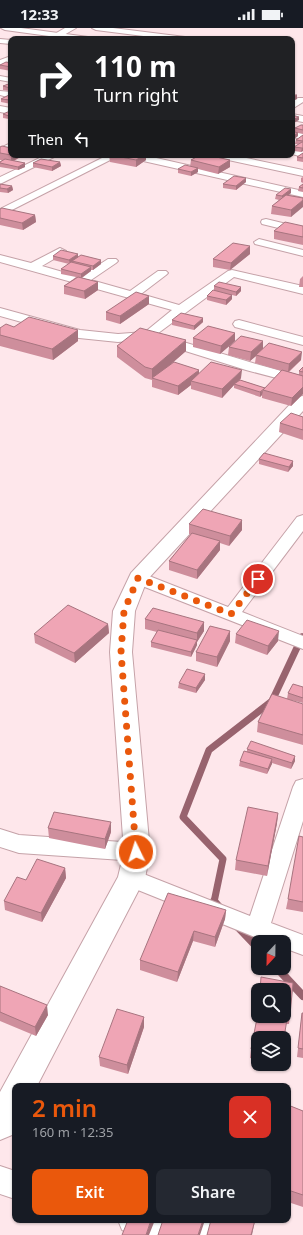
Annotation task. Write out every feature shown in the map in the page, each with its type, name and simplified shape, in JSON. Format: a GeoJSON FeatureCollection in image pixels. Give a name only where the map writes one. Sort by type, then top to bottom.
{"type":"FeatureCollection","features":[{"type":"Feature","properties":{"kind":"street"},"geometry":{"type":"LineString","coordinates":[[5,28],[49,36]]}},
{"type":"Feature","properties":{"kind":"street"},"geometry":{"type":"LineString","coordinates":[[56,36],[72,28]]}},
{"type":"Feature","properties":{"kind":"street"},"geometry":{"type":"LineString","coordinates":[[96,28],[161,36]]}},
{"type":"Feature","properties":{"kind":"street"},"geometry":{"type":"LineString","coordinates":[[295,104],[301,100]]}},
{"type":"Feature","properties":{"kind":"street"},"geometry":{"type":"LineString","coordinates":[[0,181],[47,158]]}},
{"type":"Feature","properties":{"kind":"street"},"geometry":{"type":"LineString","coordinates":[[0,213],[109,158]]}},
{"type":"Feature","properties":{"kind":"street"},"geometry":{"type":"LineString","coordinates":[[143,158],[303,194]]}},
{"type":"Feature","properties":{"kind":"street"},"geometry":{"type":"LineString","coordinates":[[233,158],[303,173]]}},
{"type":"Feature","properties":{"kind":"street"},"geometry":{"type":"LineString","coordinates":[[266,222],[303,231]]}},
{"type":"Feature","properties":{"kind":"street"},"geometry":{"type":"LineString","coordinates":[[259,242],[303,253]]}},
{"type":"Feature","properties":{"kind":"street"},"geometry":{"type":"LineString","coordinates":[[32,267],[60,250]]}},
{"type":"Feature","properties":{"kind":"street"},"geometry":{"type":"LineString","coordinates":[[0,258],[181,309]]}},
{"type":"Feature","properties":{"kind":"street"},"geometry":{"type":"LineString","coordinates":[[81,281],[112,260]]}},
{"type":"Feature","properties":{"kind":"street"},"geometry":{"type":"LineString","coordinates":[[132,295],[162,273]]}},
{"type":"Feature","properties":{"kind":"street"},"geometry":{"type":"LineString","coordinates":[[148,336],[181,309],[232,273],[303,290]]}},
{"type":"Feature","properties":{"kind":"street"},"geometry":{"type":"LineString","coordinates":[[0,312],[91,336],[118,338],[148,336],[303,381]]}},
{"type":"Feature","properties":{"kind":"street"},"geometry":{"type":"LineString","coordinates":[[239,324],[303,342]]}},
{"type":"Feature","properties":{"kind":"street"},"geometry":{"type":"LineString","coordinates":[[22,1083],[132,878],[136,852],[121,652],[124,611],[138,578],[303,400]]}},
{"type":"Feature","properties":{"kind":"street"},"geometry":{"type":"LineString","coordinates":[[231,614],[303,520]]}},
{"type":"Feature","properties":{"kind":"street"},"geometry":{"type":"LineString","coordinates":[[138,578],[297,640]]}},
{"type":"Feature","properties":{"kind":"street"},"geometry":{"type":"LineString","coordinates":[[258,928],[303,787]]}},
{"type":"Feature","properties":{"kind":"street"},"geometry":{"type":"LineString","coordinates":[[0,838],[19,844],[136,852]]}},
{"type":"Feature","properties":{"kind":"street"},"geometry":{"type":"LineString","coordinates":[[132,878],[303,945]]}},
{"type":"Feature","properties":{"kind":"street"},"geometry":{"type":"LineString","coordinates":[[0,1124],[12,1102]]}},
{"type":"Feature","properties":{"kind":"street"},"geometry":{"type":"LineString","coordinates":[[0,1180],[12,1184]]}},
{"type":"Feature","properties":{"kind":"street"},"geometry":{"type":"LineString","coordinates":[[142,1223],[165,1230],[198,1229],[207,1223]]}},
{"type":"Feature","properties":{"kind":"building"},"geometry":{"type":"Polygon","coordinates":[[[6,62],[8,62],[8,66],[0,65],[6,62]]]}},
{"type":"Feature","properties":{"kind":"building"},"geometry":{"type":"Polygon","coordinates":[[[8,96],[8,100],[1,99],[8,96]]]}},
{"type":"Feature","properties":{"kind":"building"},"geometry":{"type":"Polygon","coordinates":[[[303,125],[303,130],[295,128],[303,125]]]}},
{"type":"Feature","properties":{"kind":"building"},"geometry":{"type":"Polygon","coordinates":[[[303,135],[303,141],[296,140],[303,135]]]}},
{"type":"Feature","properties":{"kind":"building"},"geometry":{"type":"Polygon","coordinates":[[[302,142],[303,142],[303,148],[295,146],[302,142]]]}},
{"type":"Feature","properties":{"kind":"building"},"geometry":{"type":"Polygon","coordinates":[[[0,147],[8,147],[8,154],[0,153],[0,147]]]}},
{"type":"Feature","properties":{"kind":"building"},"geometry":{"type":"Polygon","coordinates":[[[303,153],[303,158],[297,157],[303,153]]]}},
{"type":"Feature","properties":{"kind":"building"},"geometry":{"type":"Polygon","coordinates":[[[126,158],[139,158],[136,160],[126,158]]]}},
{"type":"Feature","properties":{"kind":"building"},"geometry":{"type":"Polygon","coordinates":[[[195,158],[221,158],[230,160],[219,167],[191,160],[195,158]]]}},
{"type":"Feature","properties":{"kind":"building"},"geometry":{"type":"Polygon","coordinates":[[[5,159],[25,163],[18,167],[0,163],[5,159]]]}},
{"type":"Feature","properties":{"kind":"building"},"geometry":{"type":"Polygon","coordinates":[[[41,159],[60,162],[52,167],[33,163],[41,159]]]}},
{"type":"Feature","properties":{"kind":"building"},"geometry":{"type":"Polygon","coordinates":[[[185,165],[198,168],[191,172],[178,169],[185,165]]]}},
{"type":"Feature","properties":{"kind":"building"},"geometry":{"type":"Polygon","coordinates":[[[234,176],[246,178],[236,186],[223,184],[234,176]]]}},
{"type":"Feature","properties":{"kind":"building"},"geometry":{"type":"Polygon","coordinates":[[[0,184],[12,186],[7,189],[0,188],[0,184]]]}},
{"type":"Feature","properties":{"kind":"building"},"geometry":{"type":"Polygon","coordinates":[[[285,188],[291,189],[282,196],[276,195],[285,188]]]}},
{"type":"Feature","properties":{"kind":"building"},"geometry":{"type":"Polygon","coordinates":[[[286,195],[303,198],[303,200],[291,210],[272,206],[286,195]]]}},
{"type":"Feature","properties":{"kind":"building"},"geometry":{"type":"Polygon","coordinates":[[[2,208],[35,215],[22,223],[0,218],[0,209],[2,208]]]}},
{"type":"Feature","properties":{"kind":"building"},"geometry":{"type":"Polygon","coordinates":[[[285,222],[303,226],[303,237],[274,231],[285,222]]]}},
{"type":"Feature","properties":{"kind":"building"},"geometry":{"type":"Polygon","coordinates":[[[233,243],[250,246],[231,263],[213,259],[233,243]]]}},
{"type":"Feature","properties":{"kind":"building"},"geometry":{"type":"Polygon","coordinates":[[[61,250],[78,254],[69,260],[53,256],[61,250]]]}},
{"type":"Feature","properties":{"kind":"building"},"geometry":{"type":"Polygon","coordinates":[[[81,255],[101,260],[93,266],[72,261],[81,255]]]}},
{"type":"Feature","properties":{"kind":"building"},"geometry":{"type":"Polygon","coordinates":[[[71,262],[91,267],[81,274],[61,269],[71,262]]]}},
{"type":"Feature","properties":{"kind":"building"},"geometry":{"type":"Polygon","coordinates":[[[78,277],[98,282],[84,291],[64,286],[78,277]]]}},
{"type":"Feature","properties":{"kind":"building"},"geometry":{"type":"Polygon","coordinates":[[[219,282],[241,287],[236,292],[214,286],[219,282]]]}},
{"type":"Feature","properties":{"kind":"building"},"geometry":{"type":"Polygon","coordinates":[[[213,290],[232,295],[226,300],[207,296],[213,290]]]}},
{"type":"Feature","properties":{"kind":"building"},"geometry":{"type":"Polygon","coordinates":[[[136,292],[149,296],[120,316],[106,312],[136,292]]]}},
{"type":"Feature","properties":{"kind":"building"},"geometry":{"type":"Polygon","coordinates":[[[181,313],[203,318],[194,326],[172,320],[181,313]]]}},
{"type":"Feature","properties":{"kind":"building"},"geometry":{"type":"Polygon","coordinates":[[[29,317],[78,330],[52,349],[0,335],[0,328],[6,324],[14,327],[29,317]]]}},
{"type":"Feature","properties":{"kind":"building"},"geometry":{"type":"Polygon","coordinates":[[[208,326],[235,333],[221,346],[193,338],[208,326]]]}},
{"type":"Feature","properties":{"kind":"building"},"geometry":{"type":"Polygon","coordinates":[[[140,328],[186,340],[152,369],[145,367],[117,346],[140,328]]]}},
{"type":"Feature","properties":{"kind":"building"},"geometry":{"type":"Polygon","coordinates":[[[241,336],[263,341],[251,352],[229,347],[241,336]]]}},
{"type":"Feature","properties":{"kind":"building"},"geometry":{"type":"Polygon","coordinates":[[[269,343],[302,352],[289,364],[256,355],[269,343]]]}},
{"type":"Feature","properties":{"kind":"building"},"geometry":{"type":"Polygon","coordinates":[[[174,362],[199,370],[178,386],[152,378],[174,362]]]}},
{"type":"Feature","properties":{"kind":"building"},"geometry":{"type":"Polygon","coordinates":[[[211,362],[242,370],[222,389],[191,381],[211,362]]]}},
{"type":"Feature","properties":{"kind":"building"},"geometry":{"type":"Polygon","coordinates":[[[282,370],[303,376],[303,387],[292,398],[263,390],[282,370]]]}},
{"type":"Feature","properties":{"kind":"building"},"geometry":{"type":"Polygon","coordinates":[[[240,380],[265,388],[260,392],[234,384],[240,380]]]}},
{"type":"Feature","properties":{"kind":"building"},"geometry":{"type":"Polygon","coordinates":[[[291,413],[303,417],[303,430],[280,423],[291,413]]]}},
{"type":"Feature","properties":{"kind":"building"},"geometry":{"type":"Polygon","coordinates":[[[264,453],[293,461],[289,467],[259,459],[264,453]]]}},
{"type":"Feature","properties":{"kind":"building"},"geometry":{"type":"Polygon","coordinates":[[[203,509],[242,520],[230,536],[189,524],[203,509]]]}},
{"type":"Feature","properties":{"kind":"building"},"geometry":{"type":"Polygon","coordinates":[[[192,533],[220,541],[197,570],[169,561],[192,533]]]}},
{"type":"Feature","properties":{"kind":"building"},"geometry":{"type":"Polygon","coordinates":[[[68,605],[108,624],[74,653],[34,634],[68,605]]]}},
{"type":"Feature","properties":{"kind":"building"},"geometry":{"type":"Polygon","coordinates":[[[153,608],[204,622],[197,633],[145,619],[153,608]]]}},
{"type":"Feature","properties":{"kind":"building"},"geometry":{"type":"Polygon","coordinates":[[[247,620],[279,631],[268,646],[236,634],[247,620]]]}},
{"type":"Feature","properties":{"kind":"building"},"geometry":{"type":"Polygon","coordinates":[[[210,626],[230,631],[217,657],[196,652],[210,626]]]}},
{"type":"Feature","properties":{"kind":"building"},"geometry":{"type":"Polygon","coordinates":[[[158,630],[197,640],[191,652],[151,642],[158,630]]]}},
{"type":"Feature","properties":{"kind":"building"},"geometry":{"type":"Polygon","coordinates":[[[187,669],[205,674],[196,688],[179,683],[187,669]]]}},
{"type":"Feature","properties":{"kind":"building"},"geometry":{"type":"Polygon","coordinates":[[[293,684],[303,687],[303,698],[288,693],[293,684]]]}},
{"type":"Feature","properties":{"kind":"building"},"geometry":{"type":"Polygon","coordinates":[[[272,694],[303,704],[303,735],[258,722],[272,694]]]}},
{"type":"Feature","properties":{"kind":"building"},"geometry":{"type":"Polygon","coordinates":[[[251,741],[295,756],[292,763],[247,749],[251,741]]]}},
{"type":"Feature","properties":{"kind":"building"},"geometry":{"type":"Polygon","coordinates":[[[244,751],[272,759],[268,769],[240,761],[244,751]]]}},
{"type":"Feature","properties":{"kind":"building"},"geometry":{"type":"Polygon","coordinates":[[[248,807],[278,813],[268,866],[236,860],[248,807]]]}},
{"type":"Feature","properties":{"kind":"building"},"geometry":{"type":"Polygon","coordinates":[[[54,812],[111,822],[105,839],[48,828],[54,812]]]}},
{"type":"Feature","properties":{"kind":"building"},"geometry":{"type":"Polygon","coordinates":[[[299,836],[303,837],[303,902],[288,899],[299,836]]]}},
{"type":"Feature","properties":{"kind":"building"},"geometry":{"type":"Polygon","coordinates":[[[37,859],[65,868],[41,913],[4,901],[17,877],[26,880],[37,859]]]}},
{"type":"Feature","properties":{"kind":"building"},"geometry":{"type":"Polygon","coordinates":[[[168,893],[226,910],[215,937],[194,931],[178,972],[140,960],[168,893]]]}},
{"type":"Feature","properties":{"kind":"building"},"geometry":{"type":"Polygon","coordinates":[[[261,977],[293,983],[291,1004],[291,983],[261,983],[261,977]]]}},
{"type":"Feature","properties":{"kind":"building"},"geometry":{"type":"Polygon","coordinates":[[[0,986],[47,1005],[35,1027],[0,1012],[0,986]]]}},
{"type":"Feature","properties":{"kind":"building"},"geometry":{"type":"Polygon","coordinates":[[[117,1009],[144,1017],[127,1065],[99,1057],[117,1009]]]}},
{"type":"Feature","properties":{"kind":"building"},"geometry":{"type":"Polygon","coordinates":[[[303,1013],[303,1049],[298,1048],[303,1013]]]}},
{"type":"Feature","properties":{"kind":"building"},"geometry":{"type":"Polygon","coordinates":[[[256,1023],[286,1023],[285,1031],[254,1031],[256,1023]]]}},
{"type":"Feature","properties":{"kind":"building"},"geometry":{"type":"Polygon","coordinates":[[[291,1106],[303,1111],[303,1195],[291,1191],[291,1106]]]}},
{"type":"Feature","properties":{"kind":"building"},"geometry":{"type":"Polygon","coordinates":[[[127,1223],[150,1223],[146,1235],[122,1235],[127,1223]]]}},
{"type":"Feature","properties":{"kind":"building"},"geometry":{"type":"Polygon","coordinates":[[[162,1223],[202,1223],[198,1235],[158,1235],[162,1223]]]}},
{"type":"Feature","properties":{"kind":"building"},"geometry":{"type":"Polygon","coordinates":[[[210,1223],[254,1223],[251,1235],[207,1235],[210,1223]]]}},
{"type":"Feature","properties":{"kind":"waterway"},"geometry":{"type":"LineString","coordinates":[[214,901],[223,859],[183,817],[209,750],[272,701],[302,637]]}},
{"type":"Feature","properties":{"kind":"waterway"},"geometry":{"type":"LineString","coordinates":[[214,901],[220,908]]}},
{"type":"Feature","properties":{"kind":"waterway"},"geometry":{"type":"LineString","coordinates":[[237,926],[251,941]]}},
{"type":"Feature","properties":{"kind":"waterway"},"geometry":{"type":"LineString","coordinates":[[284,975],[303,996]]}},
{"type":"Feature","properties":{"kind":"route"},"geometry":{"type":"LineString","coordinates":[[136,852],[121,652],[124,611],[138,578],[231,614],[258,579]]}}]}
